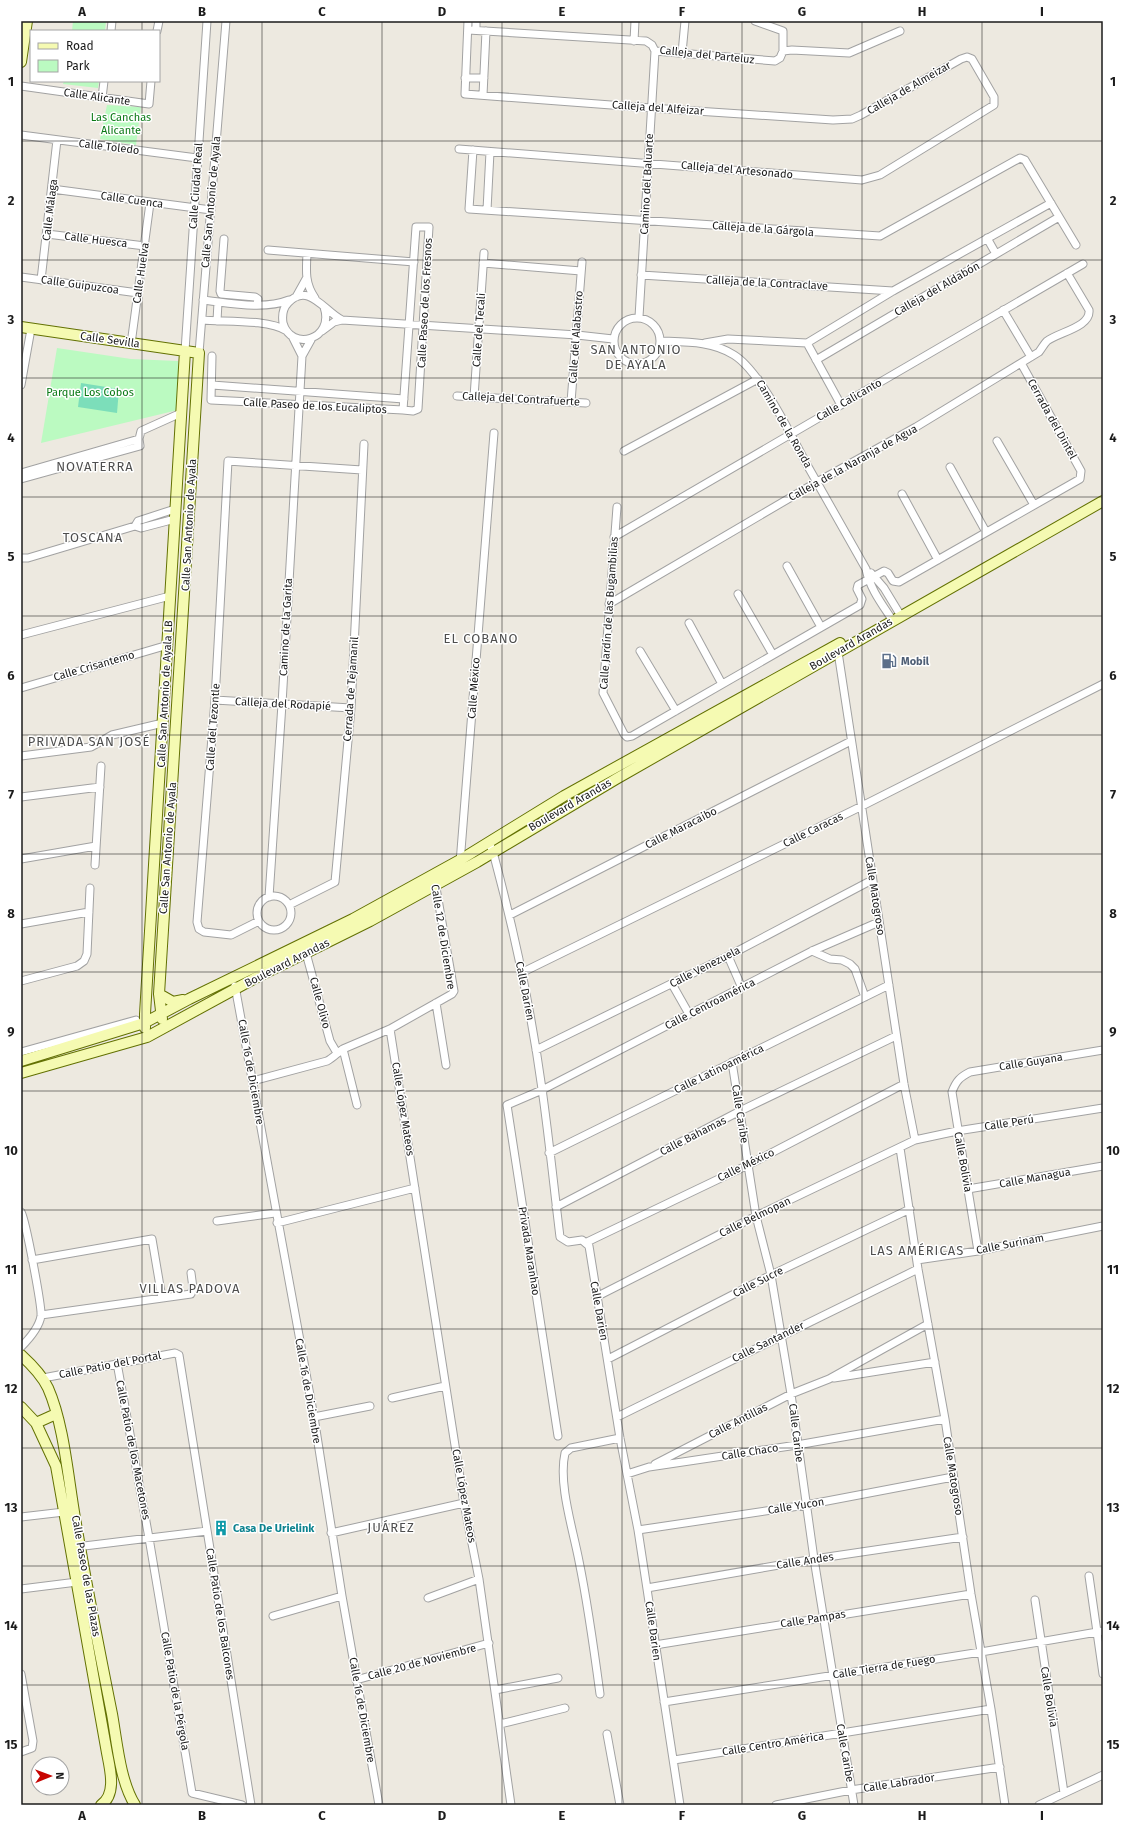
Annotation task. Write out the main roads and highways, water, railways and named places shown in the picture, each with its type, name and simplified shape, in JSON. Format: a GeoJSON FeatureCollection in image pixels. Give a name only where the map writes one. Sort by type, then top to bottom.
{"type":"FeatureCollection","features":[{"type":"Feature","properties":{"kind":"place","name":"Mobil"},"geometry":{"type":"Point","coordinates":[889,661]}},
{"type":"Feature","properties":{"kind":"place","name":"Casa De Urielink"},"geometry":{"type":"Point","coordinates":[221,1528]}},
{"type":"Feature","properties":{"kind":"district","name":"SAN ANTONIO DE AYALA"},"geometry":{"type":"Point","coordinates":[636,356]}},
{"type":"Feature","properties":{"kind":"district","name":"NOVATERRA"},"geometry":{"type":"Point","coordinates":[95,466]}},
{"type":"Feature","properties":{"kind":"district","name":"TOSCANA"},"geometry":{"type":"Point","coordinates":[93,537]}},
{"type":"Feature","properties":{"kind":"district","name":"EL COBANO"},"geometry":{"type":"Point","coordinates":[481,638]}},
{"type":"Feature","properties":{"kind":"district","name":"PRIVADA SAN JOSÉ"},"geometry":{"type":"Point","coordinates":[89,741]}},
{"type":"Feature","properties":{"kind":"district","name":"LAS AMÉRICAS"},"geometry":{"type":"Point","coordinates":[917,1250]}},
{"type":"Feature","properties":{"kind":"district","name":"VILLAS PADOVA"},"geometry":{"type":"Point","coordinates":[190,1288]}},
{"type":"Feature","properties":{"kind":"district","name":"JUÁREZ"},"geometry":{"type":"Point","coordinates":[391,1527]}},
{"type":"Feature","properties":{"kind":"park label","name":"Las Canchas Alicante"},"geometry":{"type":"Point","coordinates":[121,123]}},
{"type":"Feature","properties":{"kind":"park label","name":"Parque Los Cobos"},"geometry":{"type":"Point","coordinates":[90,392]}}]}
